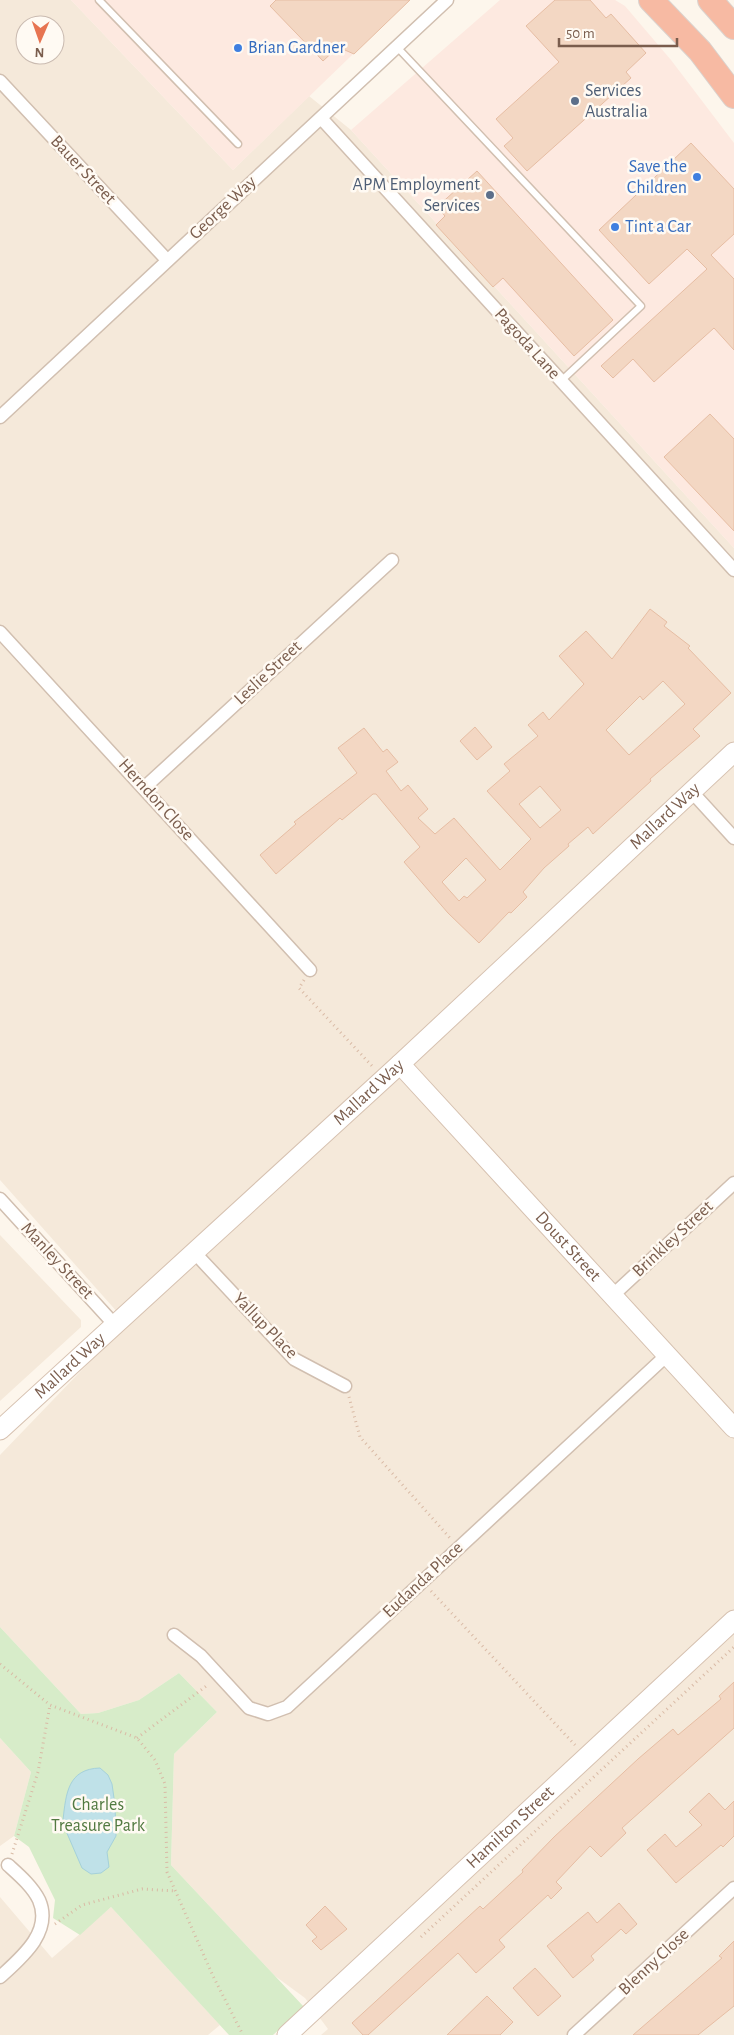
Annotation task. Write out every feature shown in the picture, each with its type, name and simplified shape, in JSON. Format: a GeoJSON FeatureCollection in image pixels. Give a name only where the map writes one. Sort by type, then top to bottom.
{"type":"FeatureCollection","features":[{"type":"Feature","properties":{"kind":"highway"},"geometry":{"type":"LineString","coordinates":[[651,0],[675,22],[734,96]]}},
{"type":"Feature","properties":{"kind":"highway"},"geometry":{"type":"LineString","coordinates":[[710,0],[734,27]]}},
{"type":"Feature","properties":{"kind":"street","name":"George Way"},"geometry":{"type":"LineString","coordinates":[[0,417],[447,0]]}},
{"type":"Feature","properties":{"kind":"street","name":"Bauer Street"},"geometry":{"type":"LineString","coordinates":[[0,81],[167,260]]}},
{"type":"Feature","properties":{"kind":"street","name":"Pagoda Lane"},"geometry":{"type":"LineString","coordinates":[[321,118],[734,570]]}},
{"type":"Feature","properties":{"kind":"street","name":"Leslie Street"},"geometry":{"type":"LineString","coordinates":[[145,787],[392,560]]}},
{"type":"Feature","properties":{"kind":"street","name":"Herndon Close"},"geometry":{"type":"LineString","coordinates":[[0,632],[145,787],[310,970]]}},
{"type":"Feature","properties":{"kind":"street","name":"Mallard Way"},"geometry":{"type":"LineString","coordinates":[[0,1430],[384,1079],[734,752]]}},
{"type":"Feature","properties":{"kind":"street"},"geometry":{"type":"LineString","coordinates":[[692,792],[734,838]]}},
{"type":"Feature","properties":{"kind":"street","name":"Doust Street"},"geometry":{"type":"LineString","coordinates":[[400,1064],[734,1428]]}},
{"type":"Feature","properties":{"kind":"street","name":"Brinkley Street"},"geometry":{"type":"LineString","coordinates":[[612,1296],[734,1183]]}},
{"type":"Feature","properties":{"kind":"street","name":"Manley Street"},"geometry":{"type":"LineString","coordinates":[[0,1199],[114,1324]]}},
{"type":"Feature","properties":{"kind":"street","name":"Yallup Place"},"geometry":{"type":"LineString","coordinates":[[194,1252],[294,1358],[345,1386]]}},
{"type":"Feature","properties":{"kind":"street","name":"Eudanda Place"},"geometry":{"type":"LineString","coordinates":[[174,1635],[201,1656],[249,1708],[268,1714],[286,1707],[667,1355]]}},
{"type":"Feature","properties":{"kind":"street","name":"Hamilton Street"},"geometry":{"type":"LineString","coordinates":[[287,2035],[585,1756],[734,1620]]}},
{"type":"Feature","properties":{"kind":"street"},"geometry":{"type":"LineString","coordinates":[[0,1977],[22,1957],[37,1938],[42,1919],[39,1900],[28,1884],[8,1865]]}},
{"type":"Feature","properties":{"kind":"street","name":"Blenny Close"},"geometry":{"type":"LineString","coordinates":[[574,2035],[734,1888]]}},
{"type":"Feature","properties":{"kind":"lane"},"geometry":{"type":"LineString","coordinates":[[99,0],[238,144]]}},
{"type":"Feature","properties":{"kind":"lane"},"geometry":{"type":"LineString","coordinates":[[397,47],[641,306],[561,381]]}},
{"type":"Feature","properties":{"kind":"path"},"geometry":{"type":"LineString","coordinates":[[310,970],[298,988],[384,1079]]}},
{"type":"Feature","properties":{"kind":"path"},"geometry":{"type":"LineString","coordinates":[[345,1386],[360,1437],[458,1548]]}},
{"type":"Feature","properties":{"kind":"path"},"geometry":{"type":"LineString","coordinates":[[422,1581],[585,1756]]}},
{"type":"Feature","properties":{"kind":"path"},"geometry":{"type":"LineString","coordinates":[[416,1941],[734,1647]]}},
{"type":"Feature","properties":{"kind":"path"},"geometry":{"type":"LineString","coordinates":[[0,1664],[50,1705],[137,1738],[155,1760],[164,1784],[165,1860],[167,1872],[213,1976],[243,2035]]}},
{"type":"Feature","properties":{"kind":"path"},"geometry":{"type":"LineString","coordinates":[[137,1738],[218,1675]]}},
{"type":"Feature","properties":{"kind":"path"},"geometry":{"type":"LineString","coordinates":[[8,1865],[38,1772],[50,1705]]}},
{"type":"Feature","properties":{"kind":"path"},"geometry":{"type":"LineString","coordinates":[[37,1938],[82,1905],[142,1889],[176,1891]]}},
{"type":"Feature","properties":{"kind":"shaded area"},"geometry":{"type":"Polygon","coordinates":[[[0,0],[71,0],[233,170],[309,96],[351,130],[734,548],[734,2035],[321,2035],[328,2029],[305,1998],[275,1976],[171,1865],[174,1754],[217,1712],[179,1673],[139,1700],[98,1713],[81,1714],[0,1627],[0,1455],[127,1323],[0,1180],[0,0]]]}},
{"type":"Feature","properties":{"kind":"shaded area","name":"Brian Gardner"},"geometry":{"type":"Polygon","coordinates":[[[71,0],[409,0],[233,170],[71,0]]]}},
{"type":"Feature","properties":{"kind":"shaded area"},"geometry":{"type":"Polygon","coordinates":[[[500,0],[615,0],[625,6],[671,60],[734,143],[734,548],[351,130],[500,0]]]}},
{"type":"Feature","properties":{"kind":"shaded area"},"geometry":{"type":"Polygon","coordinates":[[[0,1235],[81,1320],[81,1327],[0,1401],[0,1235]]]}},
{"type":"Feature","properties":{"kind":"shaded area"},"geometry":{"type":"Polygon","coordinates":[[[0,1738],[31,1772],[14,1836],[0,1846],[0,1738]]]}},
{"type":"Feature","properties":{"kind":"shaded area"},"geometry":{"type":"Polygon","coordinates":[[[0,1897],[52,1958],[111,1907],[220,2025],[208,2035],[0,2035],[0,1897]]]}},
{"type":"Feature","properties":{"kind":"green space","name":"Charles Treasure Park"},"geometry":{"type":"Polygon","coordinates":[[[0,1627],[81,1714],[98,1713],[139,1700],[179,1673],[217,1712],[174,1754],[171,1865],[304,2007],[273,2035],[229,2035],[111,1907],[80,1935],[53,1918],[55,1900],[29,1847],[14,1836],[31,1772],[0,1738],[0,1627]]]}},
{"type":"Feature","properties":{"kind":"water"},"geometry":{"type":"Polygon","coordinates":[[[100,1768],[108,1775],[112,1784],[116,1836],[107,1852],[109,1867],[101,1873],[91,1874],[82,1868],[66,1831],[58,1827],[57,1822],[63,1820],[68,1792],[75,1778],[89,1769],[100,1768]]]}},
{"type":"Feature","properties":{"kind":"building"},"geometry":{"type":"Polygon","coordinates":[[[276,0],[410,0],[354,54],[338,47],[323,61],[270,6],[276,0]]]}},
{"type":"Feature","properties":{"kind":"building"},"geometry":{"type":"Polygon","coordinates":[[[555,0],[590,0],[606,18],[611,14],[646,53],[626,72],[631,78],[527,171],[504,146],[513,138],[496,119],[559,62],[526,26],[555,0]]]}},
{"type":"Feature","properties":{"kind":"building"},"geometry":{"type":"Polygon","coordinates":[[[691,143],[734,189],[734,234],[711,255],[734,279],[734,350],[714,328],[654,382],[633,359],[613,378],[601,366],[707,269],[687,249],[649,284],[599,230],[691,143]]]}},
{"type":"Feature","properties":{"kind":"building"},"geometry":{"type":"Polygon","coordinates":[[[477,171],[613,320],[574,356],[503,278],[493,287],[436,225],[445,216],[437,207],[477,171]]]}},
{"type":"Feature","properties":{"kind":"building"},"geometry":{"type":"Polygon","coordinates":[[[710,414],[734,439],[734,531],[664,457],[710,414]]]}},
{"type":"Feature","properties":{"kind":"building"},"geometry":{"type":"Polygon","coordinates":[[[650,609],[667,622],[664,626],[690,646],[688,648],[731,693],[693,729],[700,736],[650,779],[651,781],[593,834],[588,827],[568,844],[569,846],[544,868],[523,892],[527,897],[511,913],[509,912],[479,943],[448,913],[404,862],[420,847],[376,794],[373,794],[342,820],[340,818],[276,874],[260,855],[296,824],[294,822],[357,773],[338,748],[364,728],[383,752],[387,749],[398,762],[386,771],[401,791],[408,785],[428,809],[418,818],[435,834],[454,818],[500,870],[531,839],[487,791],[510,771],[504,764],[538,736],[528,725],[543,712],[549,720],[584,684],[559,656],[586,631],[612,659],[650,609]],[[663,681],[643,700],[640,696],[606,730],[629,755],[685,704],[663,681]],[[540,786],[519,804],[540,828],[561,810],[540,786]],[[466,858],[442,882],[459,901],[464,896],[467,898],[486,880],[466,858]]]}},
{"type":"Feature","properties":{"kind":"building"},"geometry":{"type":"Polygon","coordinates":[[[475,727],[492,747],[477,760],[460,741],[475,727]]]}},
{"type":"Feature","properties":{"kind":"building"},"geometry":{"type":"Polygon","coordinates":[[[734,1682],[734,1728],[622,1828],[626,1833],[601,1857],[590,1846],[556,1882],[562,1888],[551,1899],[548,1895],[499,1940],[505,1947],[476,1973],[458,1953],[368,2035],[363,2035],[352,2023],[480,1906],[483,1909],[523,1872],[522,1870],[554,1837],[638,1759],[673,1729],[678,1735],[721,1699],[719,1696],[734,1682]]]}},
{"type":"Feature","properties":{"kind":"building"},"geometry":{"type":"Polygon","coordinates":[[[709,1793],[725,1810],[734,1801],[734,1836],[723,1847],[721,1845],[676,1883],[647,1850],[665,1834],[676,1847],[702,1825],[689,1812],[709,1793]]]}},
{"type":"Feature","properties":{"kind":"building"},"geometry":{"type":"Polygon","coordinates":[[[619,1903],[637,1924],[626,1934],[621,1929],[591,1956],[594,1960],[573,1978],[547,1946],[588,1912],[597,1923],[619,1903]]]}},
{"type":"Feature","properties":{"kind":"building"},"geometry":{"type":"Polygon","coordinates":[[[325,1906],[347,1929],[321,1950],[312,1941],[317,1937],[306,1925],[325,1906]]]}},
{"type":"Feature","properties":{"kind":"building"},"geometry":{"type":"Polygon","coordinates":[[[734,1941],[734,2006],[698,2035],[633,2035],[722,1958],[719,1956],[734,1941]]]}},
{"type":"Feature","properties":{"kind":"building"},"geometry":{"type":"Polygon","coordinates":[[[535,1968],[561,1996],[538,2016],[513,1988],[535,1968]]]}},
{"type":"Feature","properties":{"kind":"building"},"geometry":{"type":"Polygon","coordinates":[[[487,1996],[513,2022],[500,2035],[447,2035],[487,1996]]]}},
{"type":"Feature","properties":{"kind":"place","name":"Brian Gardner"},"geometry":{"type":"Point","coordinates":[238,48]}},
{"type":"Feature","properties":{"kind":"place","name":"Services Australia"},"geometry":{"type":"Point","coordinates":[575,101]}},
{"type":"Feature","properties":{"kind":"place","name":"Save the Children"},"geometry":{"type":"Point","coordinates":[697,177]}},
{"type":"Feature","properties":{"kind":"place","name":"APM Employment Services"},"geometry":{"type":"Point","coordinates":[490,195]}},
{"type":"Feature","properties":{"kind":"place","name":"Tint a Car"},"geometry":{"type":"Point","coordinates":[615,227]}}]}
